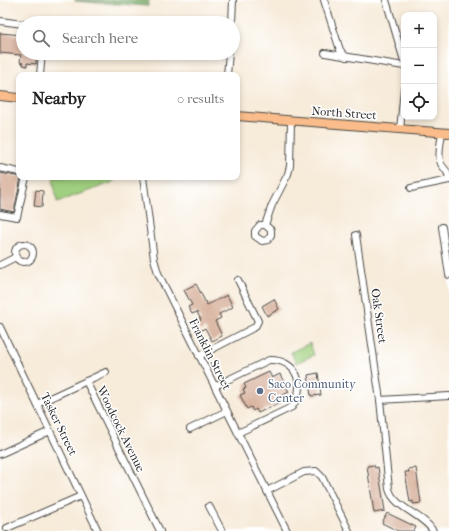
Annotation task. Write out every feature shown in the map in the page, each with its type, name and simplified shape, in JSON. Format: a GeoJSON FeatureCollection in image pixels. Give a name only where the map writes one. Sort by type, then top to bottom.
{"type":"FeatureCollection","features":[{"type":"Feature","properties":{"kind":"main road"},"geometry":{"type":"LineString","coordinates":[[0,96],[16,98]]}},
{"type":"Feature","properties":{"kind":"main road","name":"North Street"},"geometry":{"type":"LineString","coordinates":[[240,116],[445,133]]}},
{"type":"Feature","properties":{"kind":"street"},"geometry":{"type":"LineString","coordinates":[[232,16],[233,0]]}},
{"type":"Feature","properties":{"kind":"street"},"geometry":{"type":"LineString","coordinates":[[324,0],[340,50],[346,57]]}},
{"type":"Feature","properties":{"kind":"street"},"geometry":{"type":"LineString","coordinates":[[386,0],[401,51]]}},
{"type":"Feature","properties":{"kind":"street"},"geometry":{"type":"LineString","coordinates":[[0,21],[16,23]]}},
{"type":"Feature","properties":{"kind":"street"},"geometry":{"type":"LineString","coordinates":[[325,53],[401,66]]}},
{"type":"Feature","properties":{"kind":"street"},"geometry":{"type":"LineString","coordinates":[[40,72],[41,60]]}},
{"type":"Feature","properties":{"kind":"street"},"geometry":{"type":"LineString","coordinates":[[227,72],[228,60]]}},
{"type":"Feature","properties":{"kind":"street"},"geometry":{"type":"LineString","coordinates":[[400,130],[401,120]]}},
{"type":"Feature","properties":{"kind":"street"},"geometry":{"type":"LineString","coordinates":[[265,225],[272,205],[284,184],[290,166],[291,121]]}},
{"type":"Feature","properties":{"kind":"street"},"geometry":{"type":"LineString","coordinates":[[411,188],[449,180],[448,172],[439,159],[445,133]]}},
{"type":"Feature","properties":{"kind":"street"},"geometry":{"type":"LineString","coordinates":[[0,168],[16,171]]}},
{"type":"Feature","properties":{"kind":"street"},"geometry":{"type":"LineString","coordinates":[[0,214],[17,217],[25,180]]}},
{"type":"Feature","properties":{"kind":"street","name":"Franklin Street"},"geometry":{"type":"LineString","coordinates":[[142,180],[154,259],[158,273],[287,531]]}},
{"type":"Feature","properties":{"kind":"street"},"geometry":{"type":"LineString","coordinates":[[442,227],[446,235],[449,275]]}},
{"type":"Feature","properties":{"kind":"street","name":"Oak Street"},"geometry":{"type":"LineString","coordinates":[[356,235],[380,400],[389,489],[392,496],[423,519],[434,531]]}},
{"type":"Feature","properties":{"kind":"street"},"geometry":{"type":"LineString","coordinates":[[0,265],[16,257]]}},
{"type":"Feature","properties":{"kind":"street"},"geometry":{"type":"LineString","coordinates":[[199,356],[255,327],[258,321],[238,280]]}},
{"type":"Feature","properties":{"kind":"street","name":"Tasker Street"},"geometry":{"type":"LineString","coordinates":[[0,327],[98,531]]}},
{"type":"Feature","properties":{"kind":"street"},"geometry":{"type":"LineString","coordinates":[[0,343],[7,340]]}},
{"type":"Feature","properties":{"kind":"street"},"geometry":{"type":"LineString","coordinates":[[215,386],[270,360],[280,361],[287,364],[296,374],[299,382],[299,392],[292,406],[238,433]]}},
{"type":"Feature","properties":{"kind":"street","name":"Woodcock Avenue"},"geometry":{"type":"LineString","coordinates":[[37,404],[106,372]]}},
{"type":"Feature","properties":{"kind":"street","name":"Woodcock Avenue"},"geometry":{"type":"LineString","coordinates":[[86,381],[160,531]]}},
{"type":"Feature","properties":{"kind":"street"},"geometry":{"type":"LineString","coordinates":[[380,400],[449,396]]}},
{"type":"Feature","properties":{"kind":"street"},"geometry":{"type":"LineString","coordinates":[[190,429],[227,411]]}},
{"type":"Feature","properties":{"kind":"street"},"geometry":{"type":"LineString","coordinates":[[0,454],[50,431]]}},
{"type":"Feature","properties":{"kind":"street"},"geometry":{"type":"LineString","coordinates":[[267,490],[302,473],[313,470],[321,475],[349,531]]}},
{"type":"Feature","properties":{"kind":"street"},"geometry":{"type":"LineString","coordinates":[[7,528],[81,496]]}},
{"type":"Feature","properties":{"kind":"street"},"geometry":{"type":"LineString","coordinates":[[210,506],[222,531]]}},
{"type":"Feature","properties":{"kind":"green space"},"geometry":{"type":"Polygon","coordinates":[[[75,0],[149,0],[148,6],[75,0]]]}},
{"type":"Feature","properties":{"kind":"green space"},"geometry":{"type":"Polygon","coordinates":[[[53,180],[114,180],[111,183],[57,202],[53,180]]]}},
{"type":"Feature","properties":{"kind":"green space"},"geometry":{"type":"Polygon","coordinates":[[[310,343],[314,355],[296,363],[291,352],[310,343]]]}},
{"type":"Feature","properties":{"kind":"building"},"geometry":{"type":"Polygon","coordinates":[[[0,33],[16,34],[16,55],[0,53],[0,33]]]}},
{"type":"Feature","properties":{"kind":"building"},"geometry":{"type":"Polygon","coordinates":[[[20,60],[36,60],[36,64],[27,63],[27,66],[20,62],[20,60]]]}},
{"type":"Feature","properties":{"kind":"building"},"geometry":{"type":"Polygon","coordinates":[[[0,173],[16,176],[16,180],[20,180],[14,212],[0,209],[0,173]]]}},
{"type":"Feature","properties":{"kind":"building"},"geometry":{"type":"Polygon","coordinates":[[[36,190],[43,191],[42,207],[34,206],[36,190]]]}},
{"type":"Feature","properties":{"kind":"building"},"geometry":{"type":"Polygon","coordinates":[[[196,284],[207,305],[227,295],[233,307],[219,314],[221,318],[215,321],[222,336],[212,341],[205,328],[200,331],[196,322],[201,320],[197,312],[192,314],[188,307],[192,305],[184,290],[196,284]]]}},
{"type":"Feature","properties":{"kind":"building"},"geometry":{"type":"Polygon","coordinates":[[[274,299],[279,309],[267,316],[262,306],[274,299]]]}},
{"type":"Feature","properties":{"kind":"building"},"geometry":{"type":"Polygon","coordinates":[[[269,372],[272,378],[280,374],[289,392],[281,396],[283,401],[258,413],[256,409],[253,411],[251,407],[247,409],[240,395],[245,393],[243,389],[246,388],[244,384],[269,372]]]}},
{"type":"Feature","properties":{"kind":"building"},"geometry":{"type":"Polygon","coordinates":[[[318,373],[321,395],[311,396],[308,375],[318,373]]]}},
{"type":"Feature","properties":{"kind":"building"},"geometry":{"type":"Polygon","coordinates":[[[374,465],[375,468],[378,467],[385,511],[374,513],[367,466],[374,465]]]}},
{"type":"Feature","properties":{"kind":"building"},"geometry":{"type":"Polygon","coordinates":[[[416,468],[421,503],[413,504],[413,501],[410,502],[405,472],[409,472],[408,469],[416,468]]]}},
{"type":"Feature","properties":{"kind":"building"},"geometry":{"type":"Polygon","coordinates":[[[387,513],[416,527],[414,531],[398,531],[382,523],[387,513]]]}},
{"type":"Feature","properties":{"kind":"place","name":"Saco Community Center"},"geometry":{"type":"Point","coordinates":[260,391]}}]}
